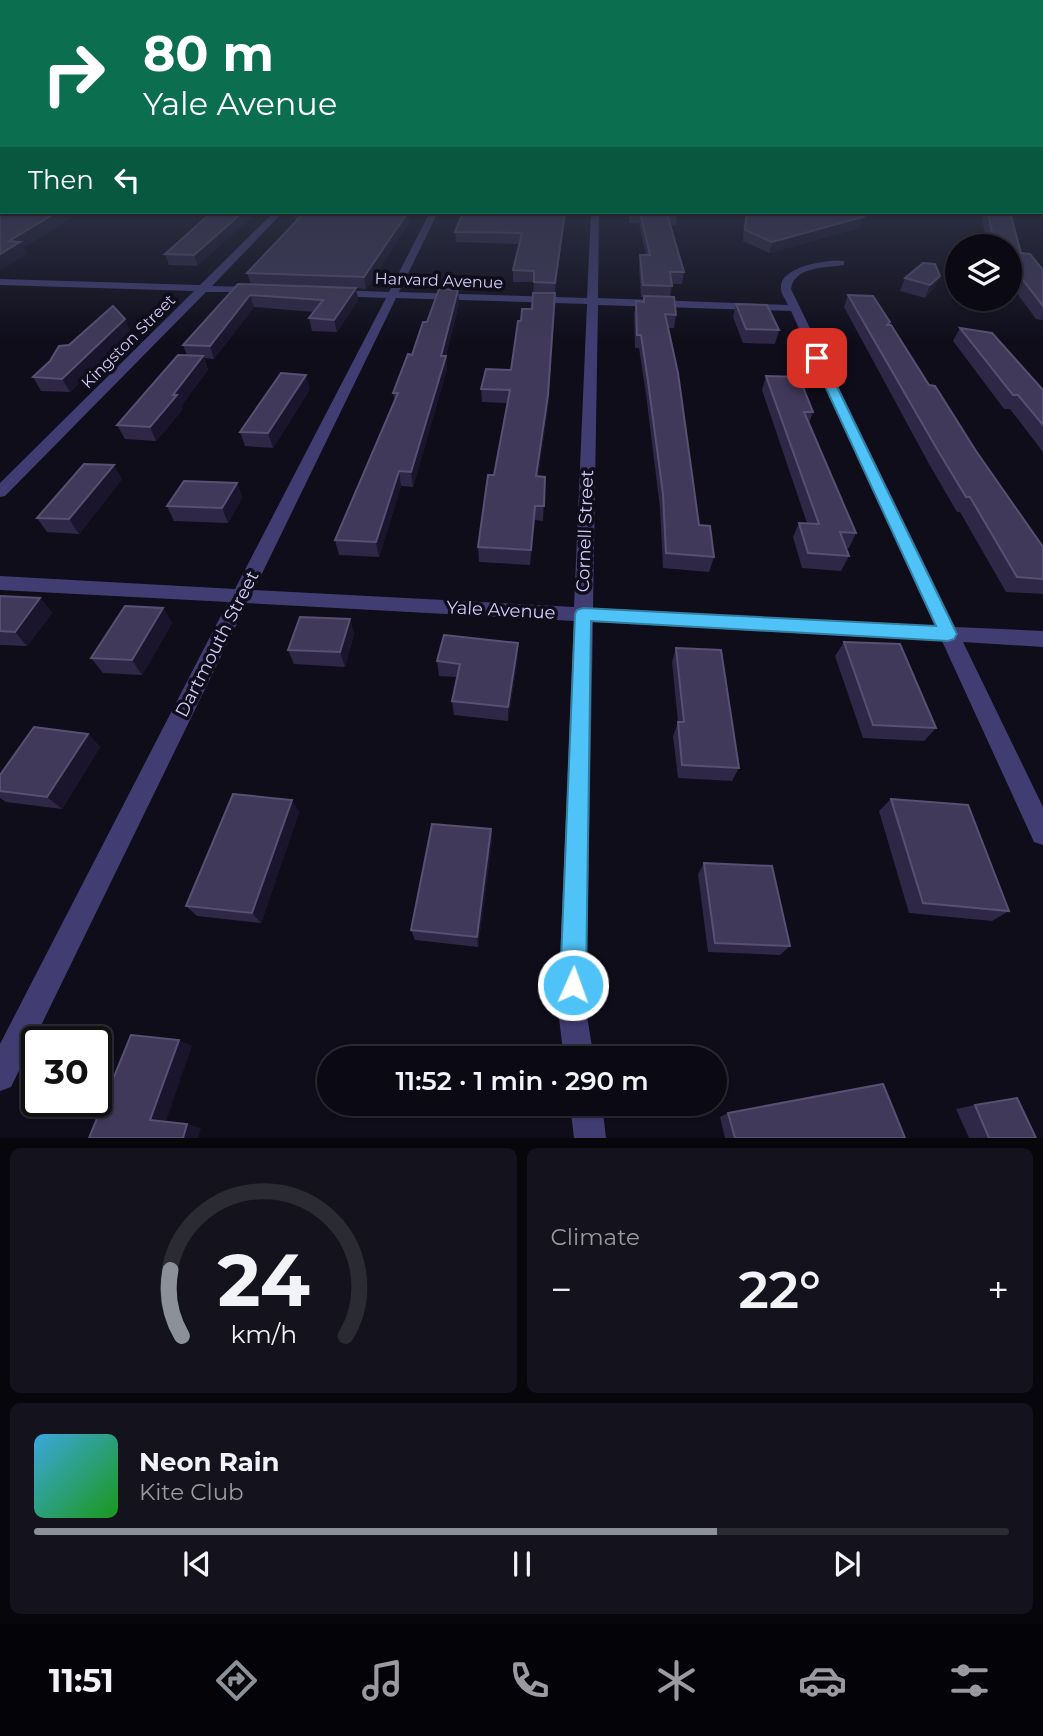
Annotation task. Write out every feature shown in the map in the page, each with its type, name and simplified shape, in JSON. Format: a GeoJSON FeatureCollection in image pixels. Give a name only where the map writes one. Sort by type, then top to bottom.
{"type":"FeatureCollection","features":[{"type":"Feature","properties":{"kind":"street","name":"Kingston Street"},"geometry":{"type":"LineString","coordinates":[[0,492],[255,236]]}},
{"type":"Feature","properties":{"kind":"street","name":"Dartmouth Street"},"geometry":{"type":"LineString","coordinates":[[0,1076],[422,236]]}},
{"type":"Feature","properties":{"kind":"street","name":"Cornell Street"},"geometry":{"type":"LineString","coordinates":[[577,1046],[572,1010],[594,236]]}},
{"type":"Feature","properties":{"kind":"street"},"geometry":{"type":"LineString","coordinates":[[841,263],[809,267],[792,276],[786,289],[1043,833]]}},
{"type":"Feature","properties":{"kind":"street"},"geometry":{"type":"LineString","coordinates":[[0,282],[271,291]]}},
{"type":"Feature","properties":{"kind":"street"},"geometry":{"type":"LineString","coordinates":[[0,295],[18,282]]}},
{"type":"Feature","properties":{"kind":"street","name":"Harvard Avenue"},"geometry":{"type":"LineString","coordinates":[[325,292],[793,308]]}},
{"type":"Feature","properties":{"kind":"street","name":"Yale Avenue"},"geometry":{"type":"LineString","coordinates":[[0,583],[1043,639]]}},
{"type":"Feature","properties":{"kind":"street"},"geometry":{"type":"LineString","coordinates":[[587,1116],[590,1138]]}},
{"type":"Feature","properties":{"kind":"building"},"geometry":{"type":"Polygon","coordinates":[[[0,236],[17,236],[9,241],[20,242],[0,254],[0,236]]]}},
{"type":"Feature","properties":{"kind":"building"},"geometry":{"type":"Polygon","coordinates":[[[185,236],[216,236],[194,255],[165,254],[185,236]]]}},
{"type":"Feature","properties":{"kind":"building"},"geometry":{"type":"Polygon","coordinates":[[[282,236],[392,236],[364,277],[247,273],[282,236]]]}},
{"type":"Feature","properties":{"kind":"building"},"geometry":{"type":"Polygon","coordinates":[[[521,236],[562,236],[555,283],[534,282],[534,271],[513,270],[521,236]]]}},
{"type":"Feature","properties":{"kind":"building"},"geometry":{"type":"Polygon","coordinates":[[[646,236],[673,236],[684,272],[670,272],[672,286],[643,285],[640,255],[650,255],[646,236]]]}},
{"type":"Feature","properties":{"kind":"building"},"geometry":{"type":"Polygon","coordinates":[[[759,236],[793,236],[772,242],[759,236]]]}},
{"type":"Feature","properties":{"kind":"building"},"geometry":{"type":"Polygon","coordinates":[[[1022,253],[1030,254],[1043,270],[1043,306],[1022,279],[1022,253]]]}},
{"type":"Feature","properties":{"kind":"building"},"geometry":{"type":"Polygon","coordinates":[[[923,263],[935,264],[940,276],[930,285],[905,278],[923,263]]]}},
{"type":"Feature","properties":{"kind":"building"},"geometry":{"type":"Polygon","coordinates":[[[238,284],[356,288],[334,320],[309,318],[323,300],[250,295],[210,346],[183,345],[238,284]]]}},
{"type":"Feature","properties":{"kind":"building"},"geometry":{"type":"Polygon","coordinates":[[[439,289],[458,290],[441,356],[446,356],[411,472],[399,471],[376,542],[335,540],[398,393],[393,393],[408,354],[412,355],[423,322],[427,322],[439,289]]]}},
{"type":"Feature","properties":{"kind":"building"},"geometry":{"type":"Polygon","coordinates":[[[533,293],[555,293],[548,395],[536,476],[545,477],[544,506],[535,506],[531,550],[478,547],[488,475],[494,475],[510,390],[481,389],[486,369],[511,370],[518,321],[521,321],[522,309],[532,309],[533,293]]]}},
{"type":"Feature","properties":{"kind":"building"},"geometry":{"type":"Polygon","coordinates":[[[848,295],[873,296],[890,322],[887,325],[891,325],[929,385],[935,386],[976,451],[1043,547],[1043,579],[1017,577],[970,497],[966,497],[937,449],[848,295]]]}},
{"type":"Feature","properties":{"kind":"building"},"geometry":{"type":"Polygon","coordinates":[[[644,296],[674,297],[676,315],[665,314],[678,373],[699,525],[710,526],[714,557],[666,553],[663,494],[648,381],[641,335],[637,335],[636,301],[644,302],[644,296]]]}},
{"type":"Feature","properties":{"kind":"building"},"geometry":{"type":"Polygon","coordinates":[[[736,304],[767,305],[779,330],[746,329],[736,304]]]}},
{"type":"Feature","properties":{"kind":"building"},"geometry":{"type":"Polygon","coordinates":[[[113,306],[125,319],[62,379],[33,377],[50,361],[59,346],[69,345],[113,306]]]}},
{"type":"Feature","properties":{"kind":"building"},"geometry":{"type":"Polygon","coordinates":[[[960,328],[992,333],[1043,390],[1043,425],[1018,395],[1013,395],[960,328]]]}},
{"type":"Feature","properties":{"kind":"building"},"geometry":{"type":"Polygon","coordinates":[[[178,355],[203,356],[173,395],[177,395],[150,427],[117,425],[178,355]]]}},
{"type":"Feature","properties":{"kind":"building"},"geometry":{"type":"Polygon","coordinates":[[[281,373],[306,375],[268,433],[240,432],[281,373]]]}},
{"type":"Feature","properties":{"kind":"building"},"geometry":{"type":"Polygon","coordinates":[[[766,376],[799,377],[813,412],[804,412],[856,533],[840,532],[849,556],[808,553],[799,523],[819,524],[766,376]]]}},
{"type":"Feature","properties":{"kind":"building"},"geometry":{"type":"Polygon","coordinates":[[[84,464],[114,465],[69,519],[37,518],[84,464]]]}},
{"type":"Feature","properties":{"kind":"building"},"geometry":{"type":"Polygon","coordinates":[[[184,481],[237,483],[222,508],[167,506],[184,481]]]}},
{"type":"Feature","properties":{"kind":"building"},"geometry":{"type":"Polygon","coordinates":[[[0,596],[40,598],[15,632],[0,631],[0,596]]]}},
{"type":"Feature","properties":{"kind":"building"},"geometry":{"type":"Polygon","coordinates":[[[125,606],[163,608],[132,660],[91,658],[125,606]]]}},
{"type":"Feature","properties":{"kind":"building"},"geometry":{"type":"Polygon","coordinates":[[[300,617],[350,619],[340,652],[288,650],[300,617]]]}},
{"type":"Feature","properties":{"kind":"building"},"geometry":{"type":"Polygon","coordinates":[[[444,635],[518,643],[508,707],[452,701],[460,664],[437,661],[444,635]]]}},
{"type":"Feature","properties":{"kind":"building"},"geometry":{"type":"Polygon","coordinates":[[[844,642],[900,644],[936,728],[873,725],[844,642]]]}},
{"type":"Feature","properties":{"kind":"building"},"geometry":{"type":"Polygon","coordinates":[[[676,648],[721,650],[739,768],[682,765],[678,722],[684,722],[676,648]]]}},
{"type":"Feature","properties":{"kind":"building"},"geometry":{"type":"Polygon","coordinates":[[[34,727],[88,734],[47,797],[0,791],[0,775],[34,727]]]}},
{"type":"Feature","properties":{"kind":"building"},"geometry":{"type":"Polygon","coordinates":[[[233,794],[292,800],[252,913],[186,906],[233,794]]]}},
{"type":"Feature","properties":{"kind":"building"},"geometry":{"type":"Polygon","coordinates":[[[891,799],[968,805],[1009,911],[923,903],[891,799]]]}},
{"type":"Feature","properties":{"kind":"building"},"geometry":{"type":"Polygon","coordinates":[[[432,824],[491,829],[477,937],[411,930],[432,824]]]}},
{"type":"Feature","properties":{"kind":"building"},"geometry":{"type":"Polygon","coordinates":[[[704,863],[772,866],[790,946],[715,943],[704,863]]]}},
{"type":"Feature","properties":{"kind":"building"},"geometry":{"type":"Polygon","coordinates":[[[131,1035],[179,1040],[150,1120],[187,1124],[183,1138],[89,1138],[98,1117],[112,1117],[112,1082],[131,1035]]]}},
{"type":"Feature","properties":{"kind":"building"},"geometry":{"type":"Polygon","coordinates":[[[883,1084],[905,1138],[735,1138],[728,1113],[883,1084]]]}},
{"type":"Feature","properties":{"kind":"building"},"geometry":{"type":"Polygon","coordinates":[[[1017,1098],[1036,1138],[989,1138],[975,1105],[1017,1098]]]}},
{"type":"Feature","properties":{"kind":"route"},"geometry":{"type":"LineString","coordinates":[[573,985],[583,614],[948,634],[817,358]]}}]}
